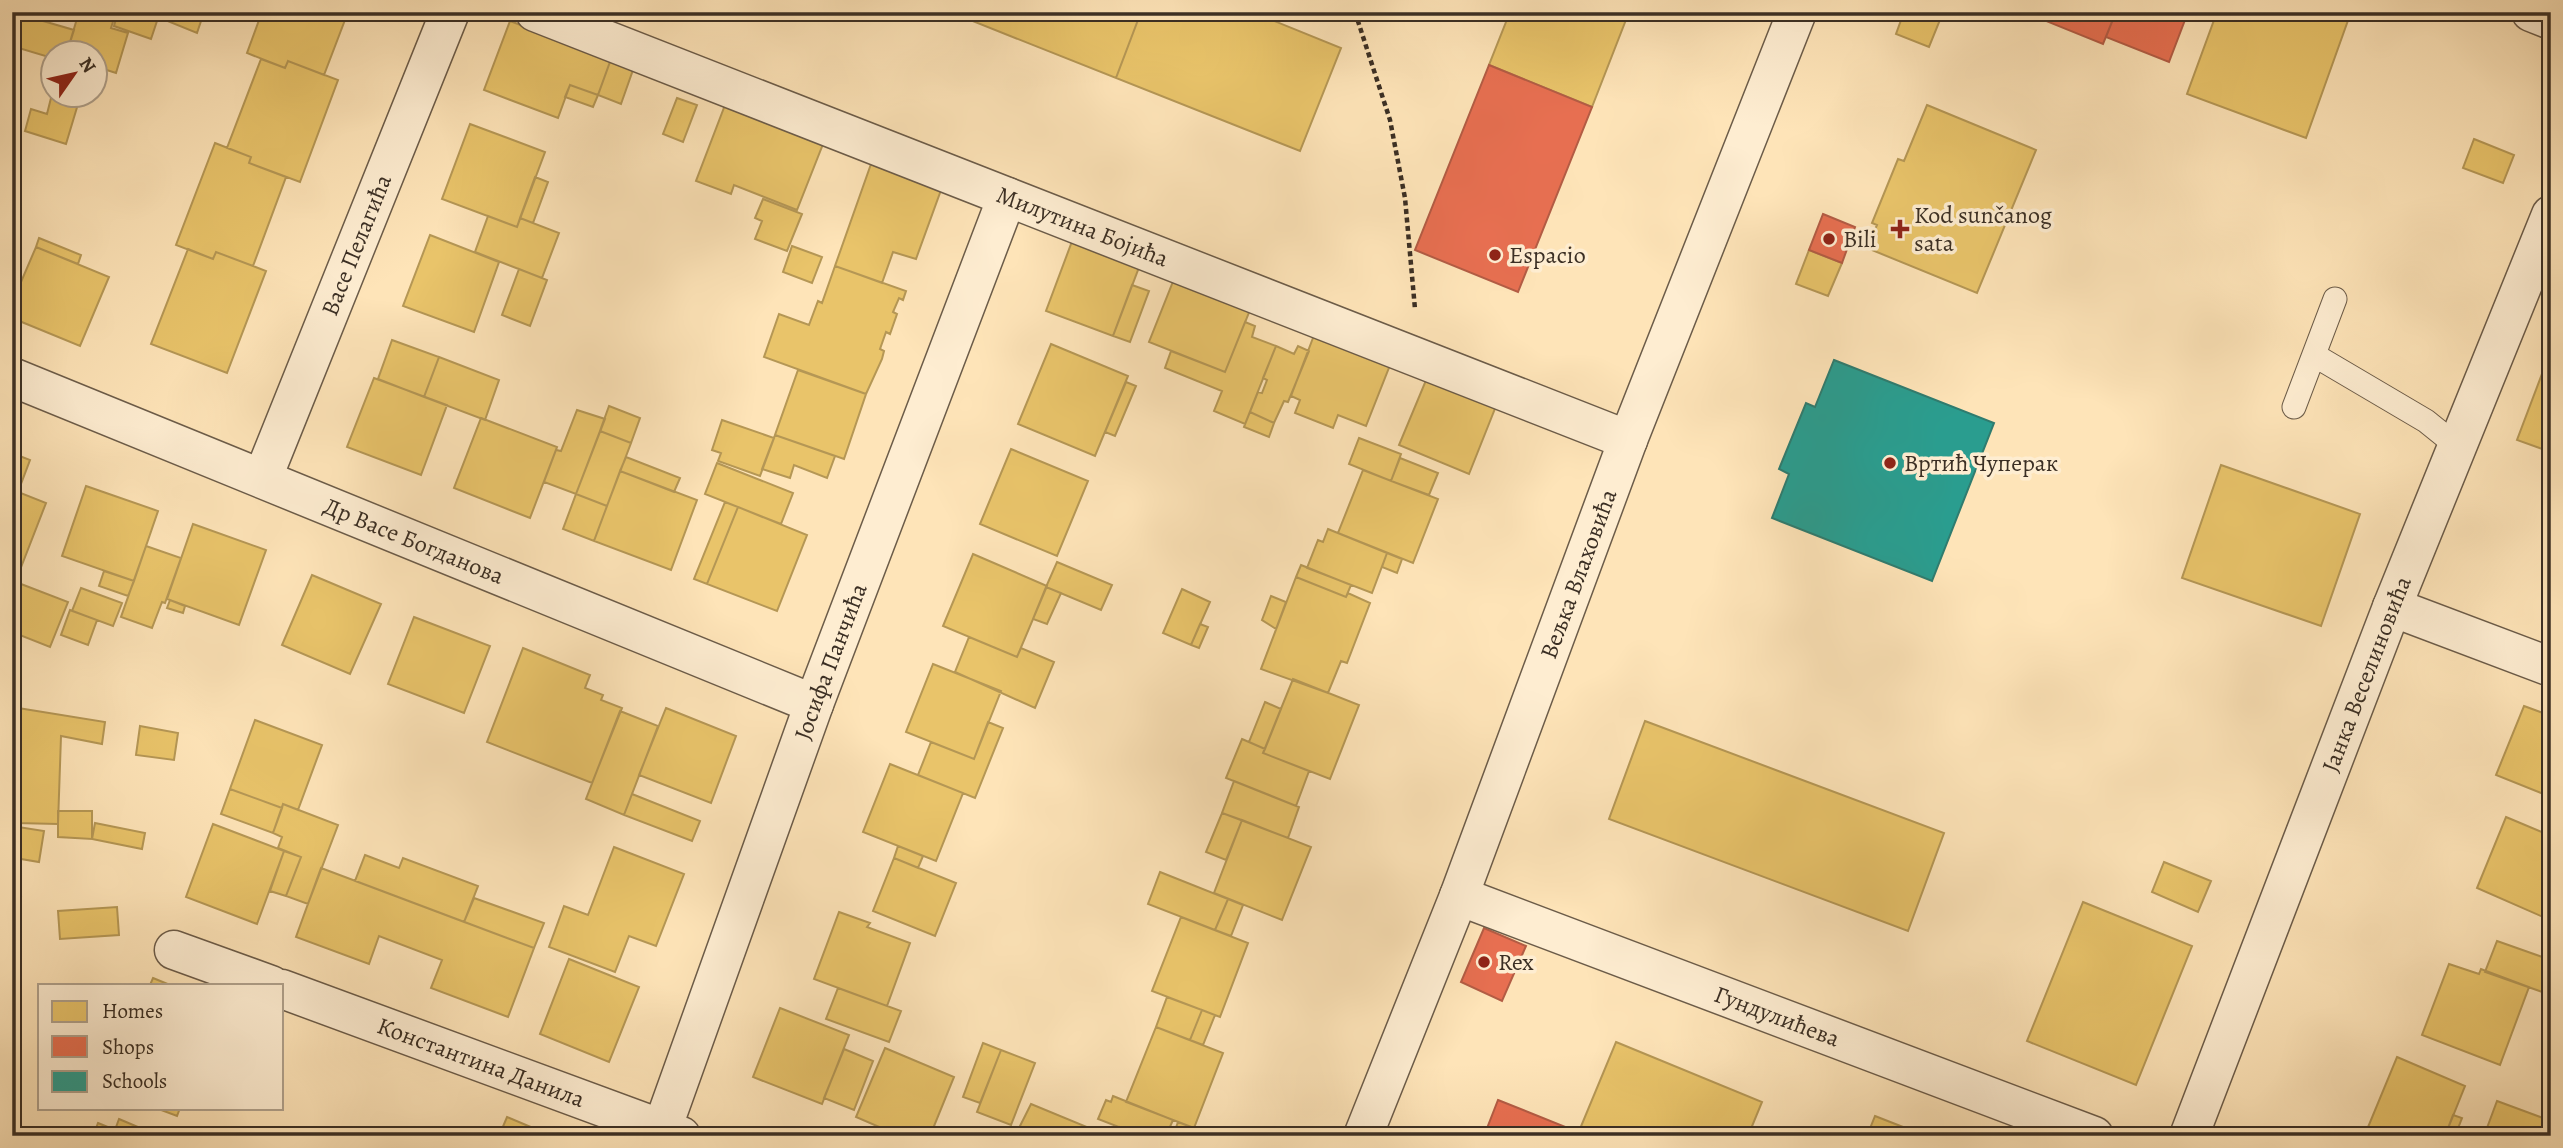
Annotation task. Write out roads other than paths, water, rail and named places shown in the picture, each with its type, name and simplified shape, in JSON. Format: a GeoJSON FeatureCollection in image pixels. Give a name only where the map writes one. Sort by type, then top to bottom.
{"type":"FeatureCollection","features":[{"type":"Feature","properties":{"kind":"street","name":"Васе Пелагића"},"geometry":{"type":"LineString","coordinates":[[263,477],[450,12]]}},
{"type":"Feature","properties":{"kind":"street","name":"Милутина Бојића"},"geometry":{"type":"LineString","coordinates":[[535,12],[1628,440]]}},
{"type":"Feature","properties":{"kind":"street","name":"Вељка Влаховића"},"geometry":{"type":"LineString","coordinates":[[1363,1136],[1459,896],[1628,440],[1797,12]]}},
{"type":"Feature","properties":{"kind":"street"},"geometry":{"type":"LineString","coordinates":[[2531,12],[2551,20]]}},
{"type":"Feature","properties":{"kind":"street","name":"Јосифа Панчића"},"geometry":{"type":"LineString","coordinates":[[672,1132],[814,704],[1007,197]]}},
{"type":"Feature","properties":{"kind":"street","name":"Јанка Веселиновића"},"geometry":{"type":"LineString","coordinates":[[2189,1136],[2392,607],[2551,215]]}},
{"type":"Feature","properties":{"kind":"street","name":"Др Васе Богданова"},"geometry":{"type":"LineString","coordinates":[[12,377],[263,477],[814,704]]}},
{"type":"Feature","properties":{"kind":"street"},"geometry":{"type":"LineString","coordinates":[[2392,607],[2551,667]]}},
{"type":"Feature","properties":{"kind":"street","name":"Гундулићева"},"geometry":{"type":"LineString","coordinates":[[1459,896],[2094,1136]]}},
{"type":"Feature","properties":{"kind":"street"},"geometry":{"type":"LineString","coordinates":[[174,950],[268,984]]}},
{"type":"Feature","properties":{"kind":"street","name":"Константина Данила"},"geometry":{"type":"LineString","coordinates":[[284,990],[672,1132]]}},
{"type":"Feature","properties":{"kind":"lane"},"geometry":{"type":"LineString","coordinates":[[2294,407],[2335,299]]}},
{"type":"Feature","properties":{"kind":"lane"},"geometry":{"type":"LineString","coordinates":[[2314,355],[2426,421],[2457,446]]}},
{"type":"Feature","properties":{"kind":"place","name":"Kod sunčanog sata"},"geometry":{"type":"Point","coordinates":[1900,229]}},
{"type":"Feature","properties":{"kind":"place","name":"Bili"},"geometry":{"type":"Point","coordinates":[1829,239]}},
{"type":"Feature","properties":{"kind":"place","name":"Espacio"},"geometry":{"type":"Point","coordinates":[1495,255]}},
{"type":"Feature","properties":{"kind":"place","name":"Вртић Чуперак"},"geometry":{"type":"Point","coordinates":[1890,463]}},
{"type":"Feature","properties":{"kind":"place","name":"Rex"},"geometry":{"type":"Point","coordinates":[1484,962]}}]}
